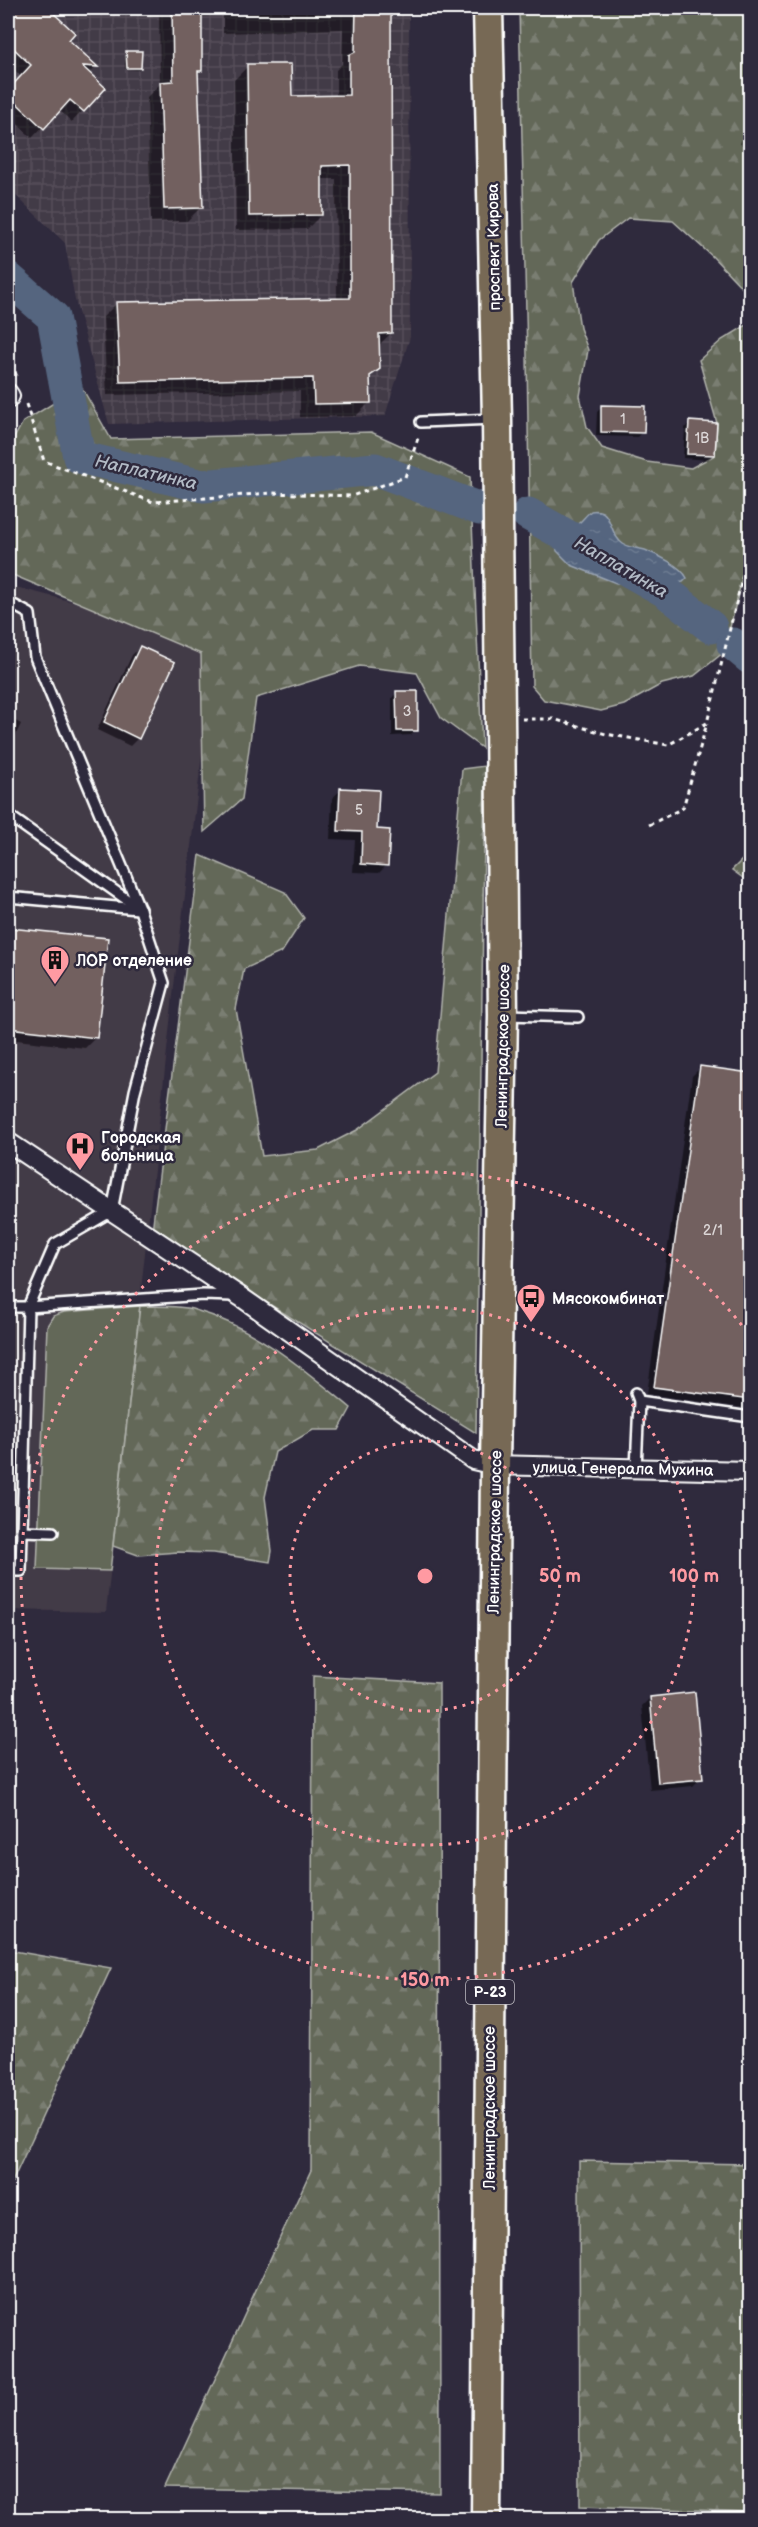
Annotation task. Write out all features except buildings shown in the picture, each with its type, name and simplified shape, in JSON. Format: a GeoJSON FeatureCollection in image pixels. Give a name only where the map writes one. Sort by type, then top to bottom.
{"type":"FeatureCollection","features":[{"type":"Feature","properties":{"kind":"main road","name":"проспект Кирова"},"geometry":{"type":"LineString","coordinates":[[488,8],[498,544]]}},
{"type":"Feature","properties":{"kind":"main road","name":"Ленинградское шоссе"},"geometry":{"type":"LineString","coordinates":[[486,2520],[495,1465],[503,1015],[498,544]]}},
{"type":"Feature","properties":{"kind":"street","name":"улица Генерала Мухина"},"geometry":{"type":"LineString","coordinates":[[8,1142],[242,1297],[473,1460],[495,1465],[750,1471]]}},
{"type":"Feature","properties":{"kind":"lane"},"geometry":{"type":"LineString","coordinates":[[421,422],[497,419]]}},
{"type":"Feature","properties":{"kind":"lane"},"geometry":{"type":"LineString","coordinates":[[8,602],[30,614],[34,657],[140,910],[164,983],[135,1091],[112,1211],[55,1244],[28,1307],[21,1571],[8,1571]]}},
{"type":"Feature","properties":{"kind":"lane"},"geometry":{"type":"LineString","coordinates":[[8,815],[140,910]]}},
{"type":"Feature","properties":{"kind":"lane"},"geometry":{"type":"LineString","coordinates":[[8,897],[140,910]]}},
{"type":"Feature","properties":{"kind":"lane"},"geometry":{"type":"LineString","coordinates":[[503,1015],[578,1017]]}},
{"type":"Feature","properties":{"kind":"lane"},"geometry":{"type":"LineString","coordinates":[[8,1307],[203,1295],[242,1297]]}},
{"type":"Feature","properties":{"kind":"lane"},"geometry":{"type":"LineString","coordinates":[[636,1469],[637,1397],[750,1417]]}},
{"type":"Feature","properties":{"kind":"lane"},"geometry":{"type":"LineString","coordinates":[[22,1531],[53,1532]]}},
{"type":"Feature","properties":{"kind":"path"},"geometry":{"type":"LineString","coordinates":[[8,355],[12,361],[14,392],[44,461],[153,502],[271,493],[352,496],[405,477],[417,445]]}},
{"type":"Feature","properties":{"kind":"path"},"geometry":{"type":"LineString","coordinates":[[649,825],[683,808],[707,723],[750,546]]}},
{"type":"Feature","properties":{"kind":"path"},"geometry":{"type":"LineString","coordinates":[[501,719],[553,719],[606,734],[668,745],[707,723]]}},
{"type":"Feature","properties":{"kind":"shaded area"},"geometry":{"type":"Polygon","coordinates":[[[8,8],[409,8],[410,337],[385,416],[109,424],[75,300],[65,243],[8,188],[8,8]]]}},
{"type":"Feature","properties":{"kind":"shaded area","name":"Городская больница"},"geometry":{"type":"Polygon","coordinates":[[[8,585],[216,639],[174,986],[106,1612],[8,1610],[8,585]]]}},
{"type":"Feature","properties":{"kind":"green space"},"geometry":{"type":"Polygon","coordinates":[[[519,8],[750,8],[750,296],[713,257],[673,221],[628,218],[599,240],[573,282],[580,328],[588,350],[580,396],[587,427],[602,448],[647,462],[691,468],[715,455],[717,423],[699,360],[722,340],[750,323],[750,546],[724,652],[694,676],[662,684],[624,705],[601,711],[544,700],[532,686],[519,8]]]}},
{"type":"Feature","properties":{"kind":"green space"},"geometry":{"type":"Polygon","coordinates":[[[81,386],[111,439],[371,432],[470,477],[482,748],[441,718],[417,673],[359,666],[256,698],[242,799],[204,832],[201,654],[8,573],[8,449],[23,422],[81,386]]]}},
{"type":"Feature","properties":{"kind":"green space"},"geometry":{"type":"Polygon","coordinates":[[[485,766],[476,1433],[152,1231],[200,855],[285,892],[304,918],[282,952],[244,969],[236,1009],[262,1156],[318,1150],[357,1130],[435,1072],[462,769],[485,766]]]}},
{"type":"Feature","properties":{"kind":"green space"},"geometry":{"type":"Polygon","coordinates":[[[750,852],[750,883],[732,870],[750,852]]]}},
{"type":"Feature","properties":{"kind":"green space"},"geometry":{"type":"Polygon","coordinates":[[[140,1306],[110,1571],[37,1569],[47,1326],[53,1316],[64,1312],[140,1306]]]}},
{"type":"Feature","properties":{"kind":"green space"},"geometry":{"type":"Polygon","coordinates":[[[140,1306],[189,1308],[238,1327],[278,1351],[351,1408],[339,1430],[313,1430],[275,1452],[265,1497],[272,1551],[270,1562],[214,1553],[178,1552],[138,1555],[113,1546],[140,1306]]]}},
{"type":"Feature","properties":{"kind":"green space"},"geometry":{"type":"Polygon","coordinates":[[[313,1676],[439,1683],[440,2493],[165,2488],[311,2170],[313,1676]]]}},
{"type":"Feature","properties":{"kind":"green space"},"geometry":{"type":"Polygon","coordinates":[[[8,1950],[111,1968],[8,2191],[8,1950]]]}},
{"type":"Feature","properties":{"kind":"green space"},"geometry":{"type":"Polygon","coordinates":[[[579,2161],[750,2164],[750,2512],[580,2506],[579,2161]]]}},
{"type":"Feature","properties":{"kind":"water"},"geometry":{"type":"Polygon","coordinates":[[[591,511],[598,511],[607,517],[614,534],[623,544],[662,558],[680,569],[687,578],[683,582],[667,584],[616,583],[571,565],[557,551],[557,539],[591,511]]]}},
{"type":"Feature","properties":{"kind":"waterway","name":"Наплатинка"},"geometry":{"type":"LineString","coordinates":[[8,278],[53,317],[79,457],[203,486],[375,469],[480,509]]}},
{"type":"Feature","properties":{"kind":"waterway","name":"Наплатинка"},"geometry":{"type":"LineString","coordinates":[[528,514],[665,591],[711,627]]}},
{"type":"Feature","properties":{"kind":"waterway","name":"Наплатинка"},"geometry":{"type":"LineString","coordinates":[[733,644],[750,658]]}},
{"type":"Feature","properties":{"kind":"place","name":"ЛОР отделение"},"geometry":{"type":"Point","coordinates":[55,986]}},
{"type":"Feature","properties":{"kind":"place","name":"Городская больница"},"geometry":{"type":"Point","coordinates":[80,1172]}},
{"type":"Feature","properties":{"kind":"place","name":"Мясокомбинат"},"geometry":{"type":"Point","coordinates":[531,1324]}}]}
